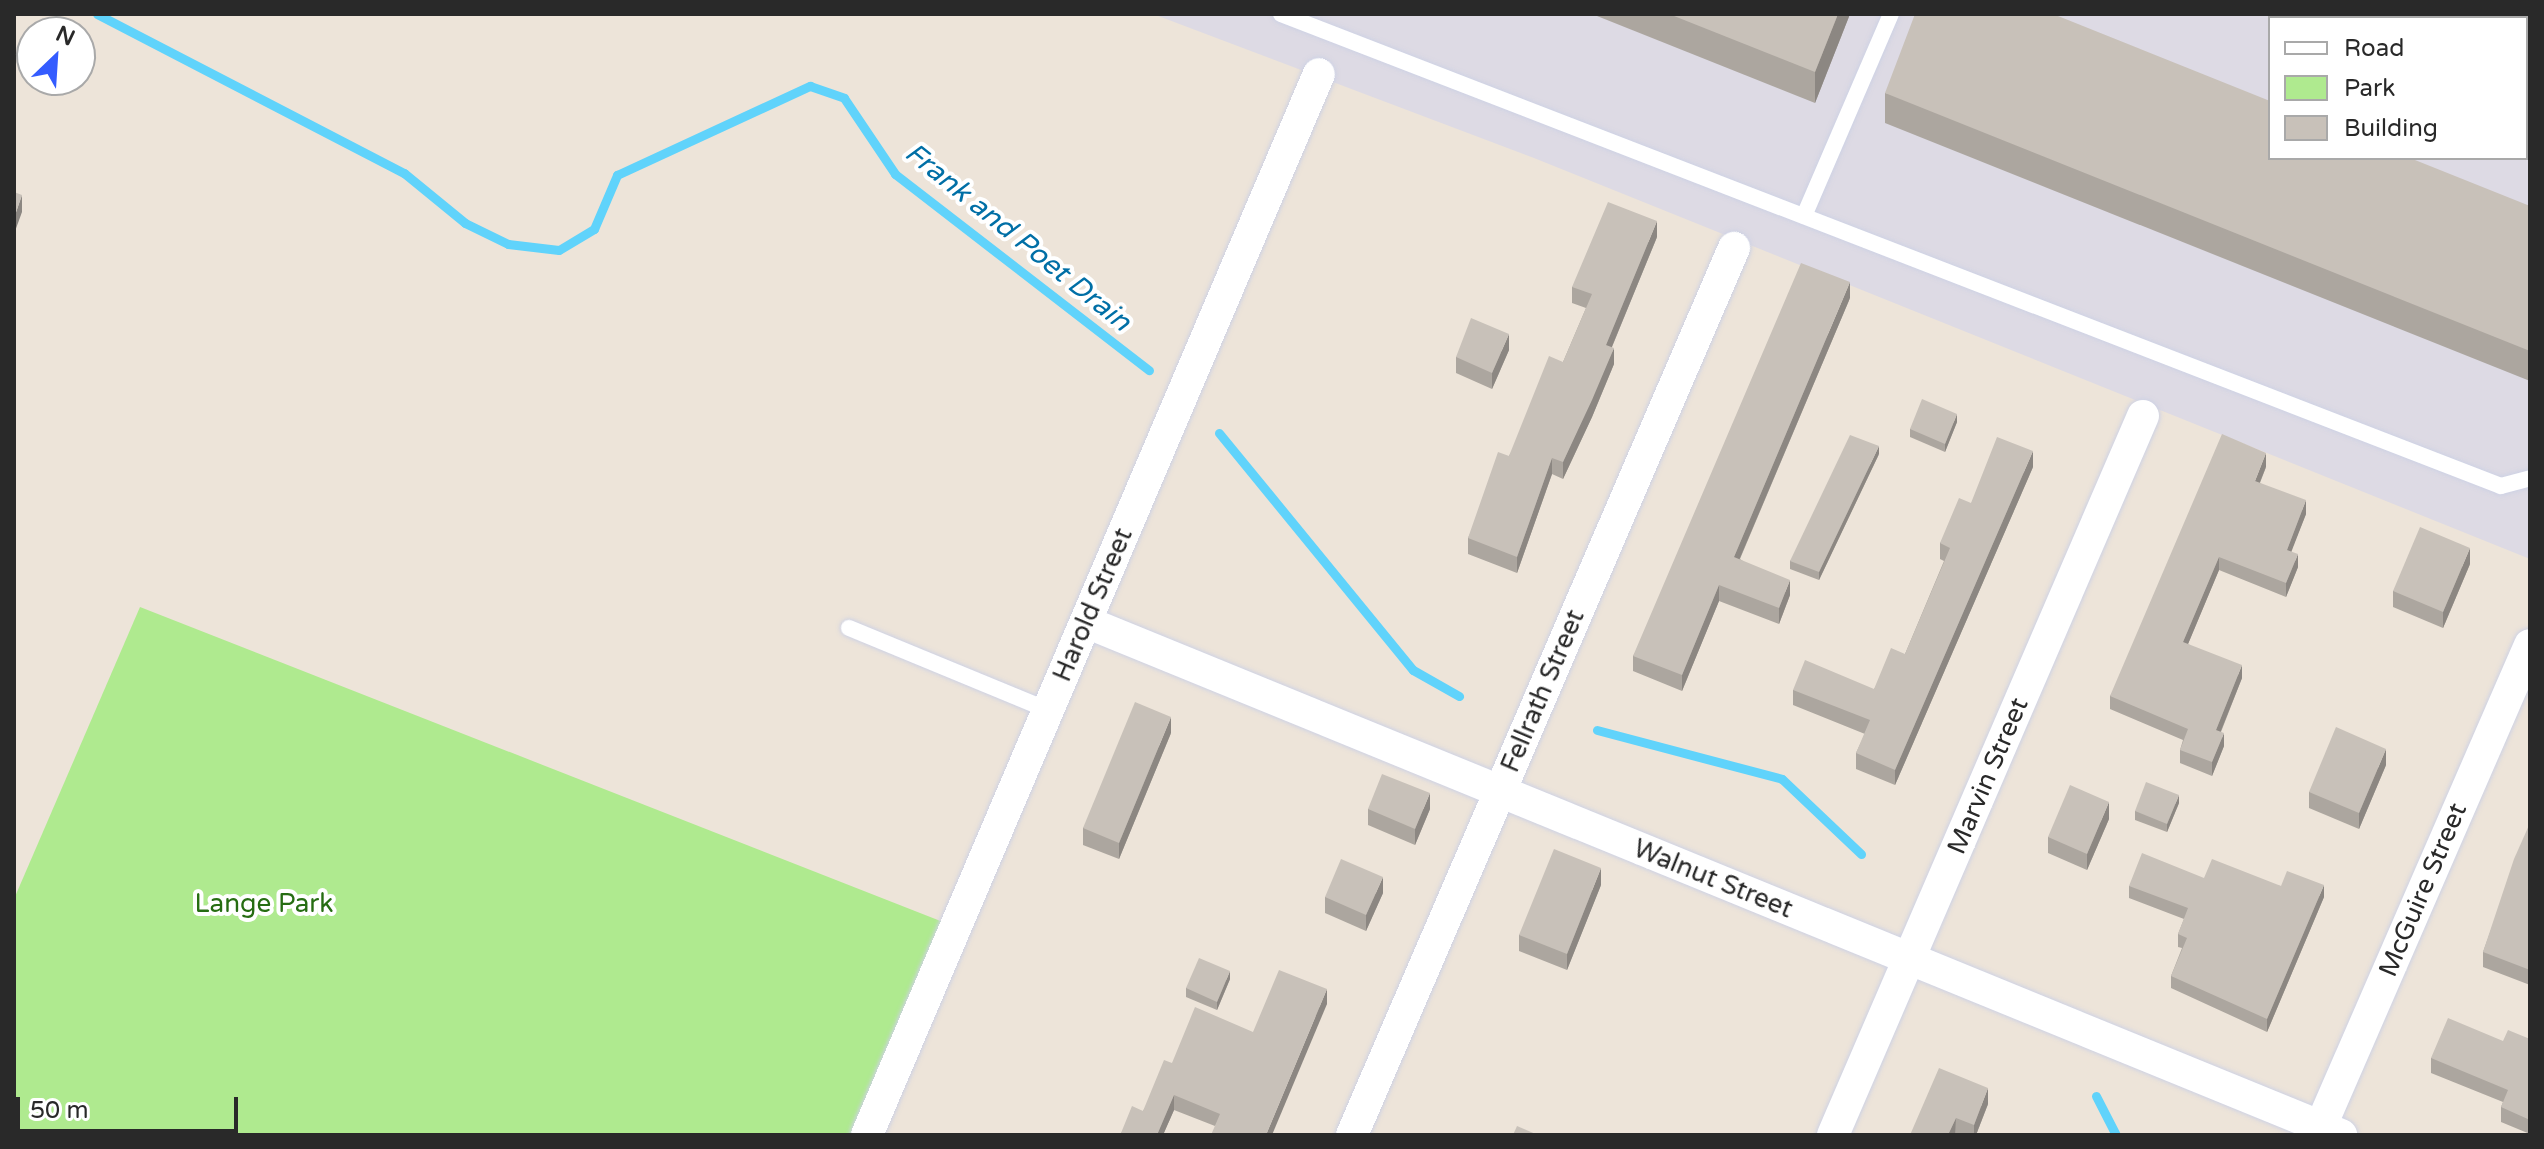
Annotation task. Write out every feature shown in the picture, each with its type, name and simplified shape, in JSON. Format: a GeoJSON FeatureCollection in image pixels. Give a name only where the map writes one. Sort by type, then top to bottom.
{"type":"FeatureCollection","features":[{"type":"Feature","properties":{"kind":"street","name":"Harold Street"},"geometry":{"type":"LineString","coordinates":[[867,1135],[1319,74]]}},
{"type":"Feature","properties":{"kind":"street","name":"Fellrath Street"},"geometry":{"type":"LineString","coordinates":[[1352,1135],[1734,248]]}},
{"type":"Feature","properties":{"kind":"street","name":"Marvin Street"},"geometry":{"type":"LineString","coordinates":[[1833,1135],[2143,416]]}},
{"type":"Feature","properties":{"kind":"street","name":"Walnut Street"},"geometry":{"type":"LineString","coordinates":[[1086,622],[2326,1132]]}},
{"type":"Feature","properties":{"kind":"street","name":"McGuire Street"},"geometry":{"type":"LineString","coordinates":[[2326,1132],[2530,645]]}},
{"type":"Feature","properties":{"kind":"lane"},"geometry":{"type":"LineString","coordinates":[[1281,14],[2501,486],[2530,478]]}},
{"type":"Feature","properties":{"kind":"lane"},"geometry":{"type":"LineString","coordinates":[[1804,216],[1891,14]]}},
{"type":"Feature","properties":{"kind":"lane"},"geometry":{"type":"LineString","coordinates":[[849,628],[1048,710]]}},
{"type":"Feature","properties":{"kind":"shaded area"},"geometry":{"type":"Polygon","coordinates":[[[1153,14],[2530,14],[2530,559],[1534,158],[1153,14]]]}},
{"type":"Feature","properties":{"kind":"green space","name":"Lange Park"},"geometry":{"type":"Polygon","coordinates":[[[140,607],[943,922],[853,1135],[14,1135],[14,899],[140,607]]]}},
{"type":"Feature","properties":{"kind":"building"},"geometry":{"type":"Polygon","coordinates":[[[1669,14],[1838,14],[1815,72],[1669,14]]]}},
{"type":"Feature","properties":{"kind":"building"},"geometry":{"type":"Polygon","coordinates":[[[1915,14],[2053,14],[2268,100],[2268,160],[2415,160],[2530,206],[2530,351],[1885,93],[1915,14]]]}},
{"type":"Feature","properties":{"kind":"building"},"geometry":{"type":"Polygon","coordinates":[[[14,192],[22,195],[14,218],[14,192]]]}},
{"type":"Feature","properties":{"kind":"building"},"geometry":{"type":"Polygon","coordinates":[[[1608,202],[1657,221],[1606,345],[1614,348],[1563,462],[1552,458],[1517,557],[1468,538],[1498,452],[1509,456],[1549,356],[1563,362],[1592,294],[1572,287],[1608,202]]]}},
{"type":"Feature","properties":{"kind":"building"},"geometry":{"type":"Polygon","coordinates":[[[1801,263],[1850,282],[1734,557],[1790,580],[1779,608],[1719,585],[1682,675],[1633,656],[1801,263]]]}},
{"type":"Feature","properties":{"kind":"building"},"geometry":{"type":"Polygon","coordinates":[[[1471,318],[1509,334],[1492,373],[1456,357],[1471,318]]]}},
{"type":"Feature","properties":{"kind":"building"},"geometry":{"type":"Polygon","coordinates":[[[1922,399],[1957,414],[1945,444],[1910,429],[1922,399]]]}},
{"type":"Feature","properties":{"kind":"building"},"geometry":{"type":"Polygon","coordinates":[[[2222,434],[2266,453],[2255,481],[2306,500],[2287,550],[2298,554],[2286,583],[2219,557],[2183,642],[2242,665],[2216,730],[2224,733],[2212,762],[2180,750],[2188,729],[2110,696],[2222,434]]]}},
{"type":"Feature","properties":{"kind":"building"},"geometry":{"type":"Polygon","coordinates":[[[1850,435],[1879,446],[1819,572],[1790,561],[1850,435]]]}},
{"type":"Feature","properties":{"kind":"building"},"geometry":{"type":"Polygon","coordinates":[[[1997,437],[2033,451],[1895,770],[1856,753],[1870,720],[1793,690],[1805,660],[1874,689],[1891,648],[1905,654],[1950,548],[1940,543],[1959,498],[1971,503],[1997,437]]]}},
{"type":"Feature","properties":{"kind":"building"},"geometry":{"type":"Polygon","coordinates":[[[2420,527],[2470,548],[2443,612],[2393,591],[2420,527]]]}},
{"type":"Feature","properties":{"kind":"building"},"geometry":{"type":"Polygon","coordinates":[[[1135,702],[1171,717],[1119,843],[1083,828],[1135,702]]]}},
{"type":"Feature","properties":{"kind":"building"},"geometry":{"type":"Polygon","coordinates":[[[2336,727],[2386,749],[2359,813],[2309,792],[2336,727]]]}},
{"type":"Feature","properties":{"kind":"building"},"geometry":{"type":"Polygon","coordinates":[[[1382,774],[1430,793],[1415,829],[1368,809],[1382,774]]]}},
{"type":"Feature","properties":{"kind":"building"},"geometry":{"type":"Polygon","coordinates":[[[2146,782],[2179,795],[2167,824],[2135,811],[2146,782]]]}},
{"type":"Feature","properties":{"kind":"building"},"geometry":{"type":"Polygon","coordinates":[[[2070,785],[2109,802],[2087,854],[2048,837],[2070,785]]]}},
{"type":"Feature","properties":{"kind":"building"},"geometry":{"type":"Polygon","coordinates":[[[2530,823],[2530,970],[2483,952],[2514,859],[2530,823]]]}},
{"type":"Feature","properties":{"kind":"building"},"geometry":{"type":"Polygon","coordinates":[[[1554,849],[1601,868],[1567,954],[1519,935],[1554,849]]]}},
{"type":"Feature","properties":{"kind":"building"},"geometry":{"type":"Polygon","coordinates":[[[2142,853],[2204,878],[2212,859],[2281,886],[2287,871],[2324,885],[2267,1019],[2171,976],[2187,938],[2178,934],[2188,908],[2129,886],[2142,853]]]}},
{"type":"Feature","properties":{"kind":"building"},"geometry":{"type":"Polygon","coordinates":[[[1341,859],[1383,877],[1366,915],[1325,897],[1341,859]]]}},
{"type":"Feature","properties":{"kind":"building"},"geometry":{"type":"Polygon","coordinates":[[[1199,958],[1230,971],[1217,1002],[1186,988],[1199,958]]]}},
{"type":"Feature","properties":{"kind":"building"},"geometry":{"type":"Polygon","coordinates":[[[1279,970],[1327,989],[1266,1135],[1211,1135],[1220,1114],[1174,1095],[1157,1135],[1121,1133],[1132,1106],[1143,1111],[1164,1060],[1172,1063],[1195,1007],[1253,1032],[1279,970]]]}},
{"type":"Feature","properties":{"kind":"building"},"geometry":{"type":"Polygon","coordinates":[[[2448,1018],[2503,1041],[2508,1030],[2530,1039],[2530,1120],[2501,1107],[2508,1090],[2431,1058],[2448,1018]]]}},
{"type":"Feature","properties":{"kind":"building"},"geometry":{"type":"Polygon","coordinates":[[[1939,1068],[1988,1088],[1974,1125],[1956,1118],[1948,1135],[1910,1135],[1939,1068]]]}},
{"type":"Feature","properties":{"kind":"building"},"geometry":{"type":"Polygon","coordinates":[[[1517,1126],[1538,1135],[1513,1135],[1517,1126]]]}},
{"type":"Feature","properties":{"kind":"waterway","name":"Frank and Poet Drain"},"geometry":{"type":"LineString","coordinates":[[97,14],[404,173],[465,223],[508,244],[559,250],[594,229],[617,175],[810,86],[844,98],[895,174],[1149,370]]}},
{"type":"Feature","properties":{"kind":"waterway","name":"Frank and Poet Drain"},"geometry":{"type":"LineString","coordinates":[[1219,433],[1413,670],[1459,696]]}},
{"type":"Feature","properties":{"kind":"waterway","name":"Frank and Poet Drain"},"geometry":{"type":"LineString","coordinates":[[1597,730],[1782,779],[1861,854]]}},
{"type":"Feature","properties":{"kind":"waterway","name":"Frank and Poet Drain"},"geometry":{"type":"LineString","coordinates":[[2096,1096],[2116,1135]]}}]}
